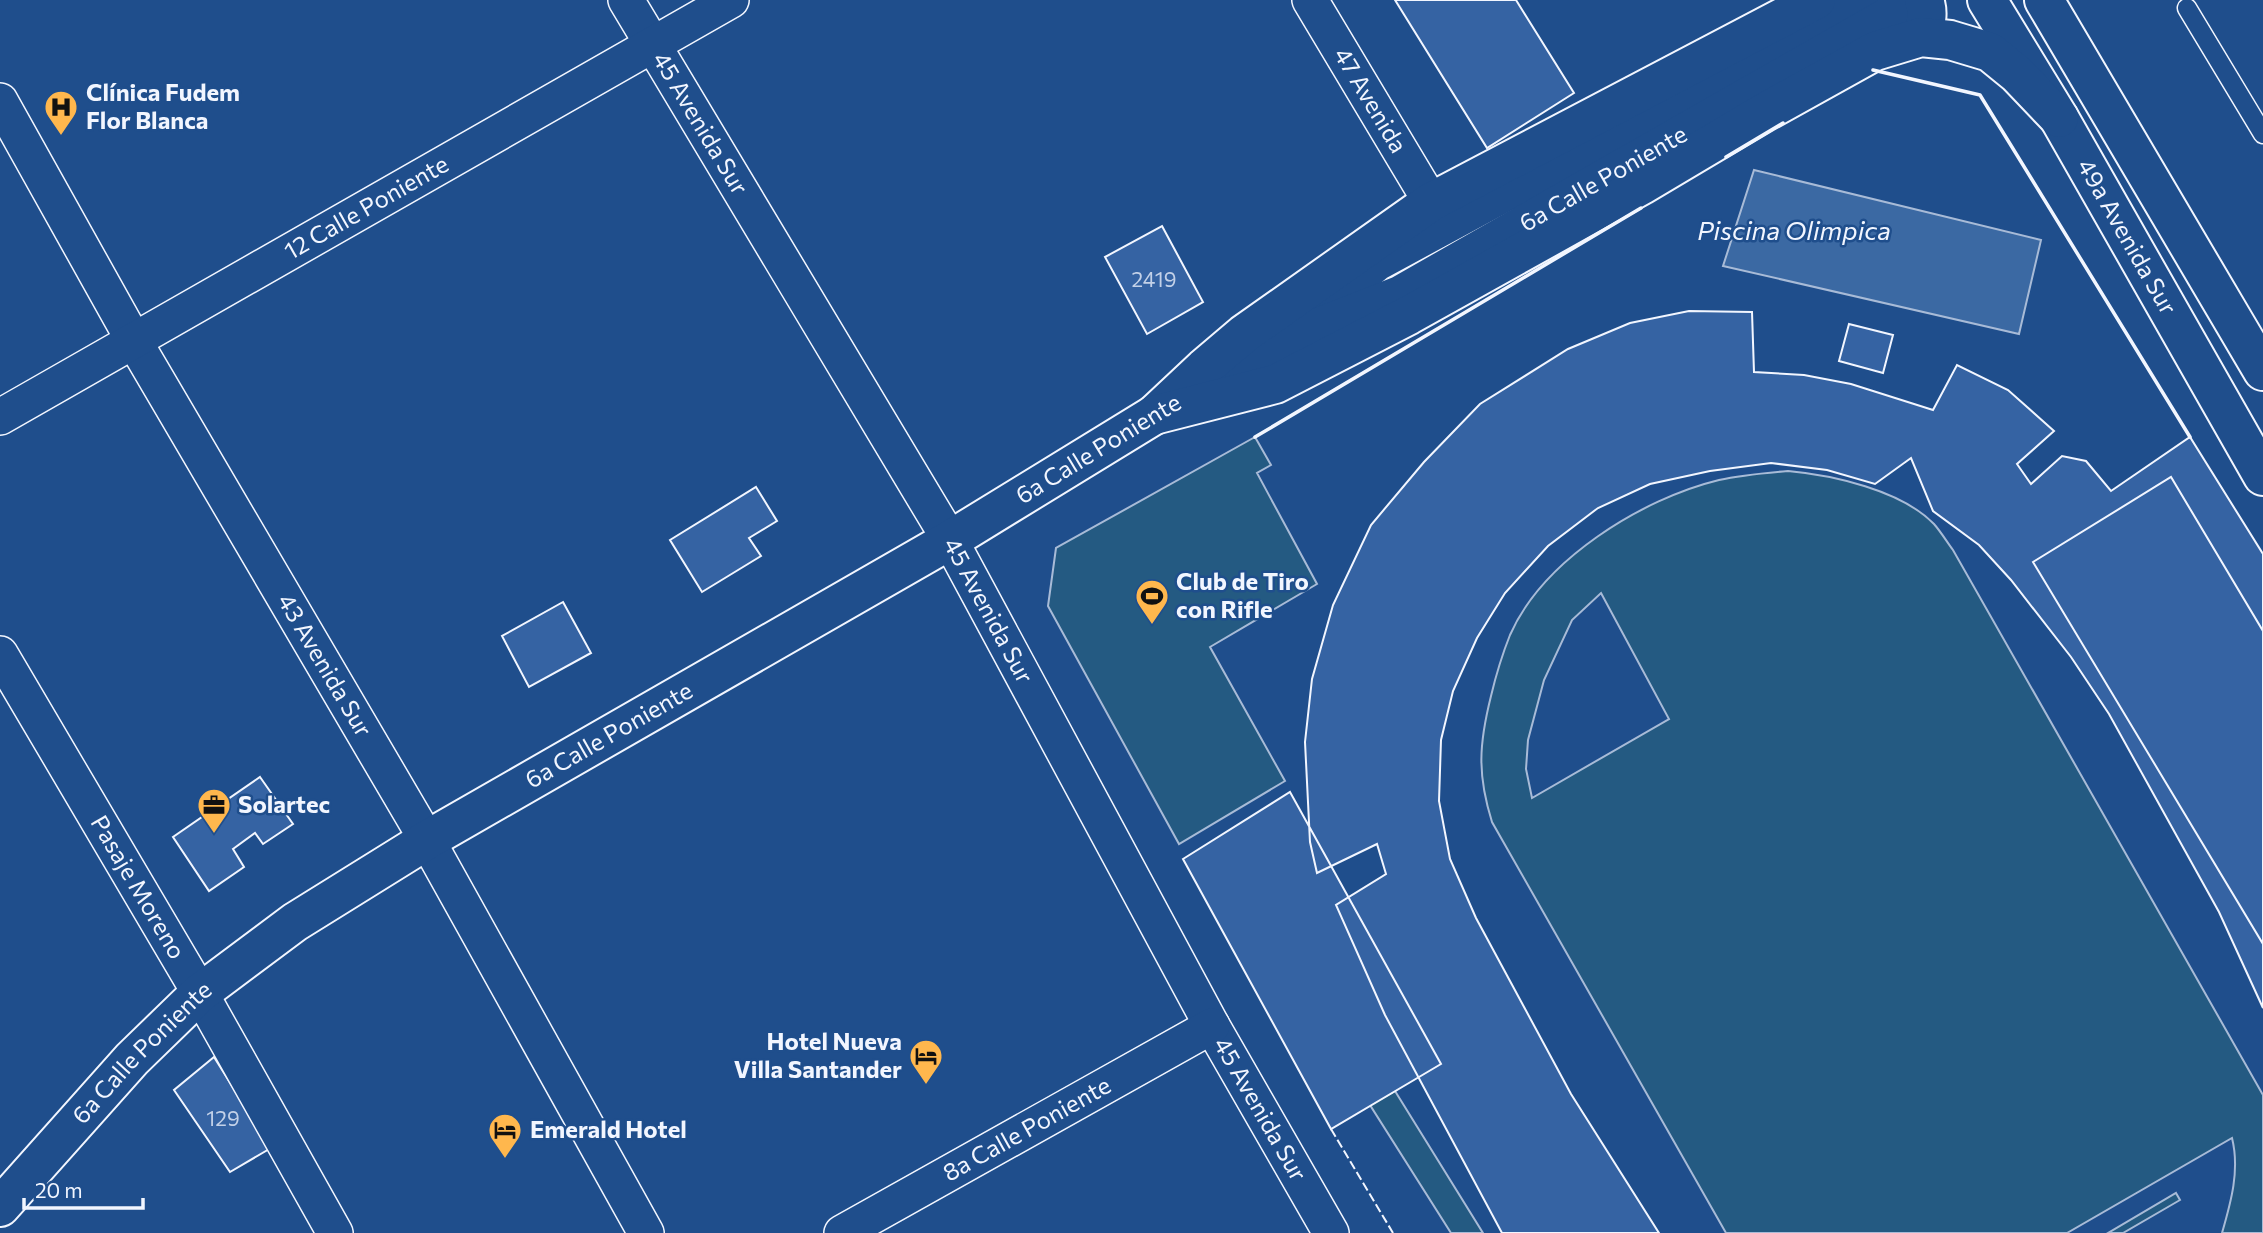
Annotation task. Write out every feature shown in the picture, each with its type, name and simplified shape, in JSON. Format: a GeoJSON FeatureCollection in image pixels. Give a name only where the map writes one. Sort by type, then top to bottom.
{"type":"FeatureCollection","features":[{"type":"Feature","properties":{"kind":"street","name":"45 Avenida Sur"},"geometry":{"type":"LineString","coordinates":[[626,0],[950,540],[1212,1027],[1331,1233]]}},
{"type":"Feature","properties":{"kind":"street","name":"12 Calle Poniente"},"geometry":{"type":"LineString","coordinates":[[0,417],[731,0]]}},
{"type":"Feature","properties":{"kind":"street","name":"47 Avenida"},"geometry":{"type":"LineString","coordinates":[[1310,0],[1431,202]]}},
{"type":"Feature","properties":{"kind":"street"},"geometry":{"type":"LineString","coordinates":[[1154,415],[1244,334],[1431,202],[1816,0]]}},
{"type":"Feature","properties":{"kind":"street","name":"6a Calle Poniente"},"geometry":{"type":"LineString","coordinates":[[1280,342],[1376,262],[1860,0]]}},
{"type":"Feature","properties":{"kind":"street","name":"49a Avenida Sur"},"geometry":{"type":"LineString","coordinates":[[1987,0],[2059,118],[2263,476]]}},
{"type":"Feature","properties":{"kind":"street","name":"49a Avenida Sur"},"geometry":{"type":"LineString","coordinates":[[2044,0],[2263,371]]}},
{"type":"Feature","properties":{"kind":"street"},"geometry":{"type":"LineString","coordinates":[[2062,0],[2088,76]]}},
{"type":"Feature","properties":{"kind":"street"},"geometry":{"type":"LineString","coordinates":[[1154,415],[1275,384],[1432,302],[1875,51],[1921,12],[1950,40],[1990,52],[2017,74],[2059,118]]}},
{"type":"Feature","properties":{"kind":"street","name":"6a Calle Poniente"},"geometry":{"type":"LineString","coordinates":[[0,1207],[132,1059],[200,993],[295,922],[427,840],[950,540],[1154,415],[1280,342],[1400,295],[1921,12]]}},
{"type":"Feature","properties":{"kind":"street","name":"43 Avenida Sur"},"geometry":{"type":"LineString","coordinates":[[0,101],[134,341],[427,840],[646,1233]]}},
{"type":"Feature","properties":{"kind":"street","name":"Pasaje Moreno"},"geometry":{"type":"LineString","coordinates":[[0,654],[200,993],[335,1233]]}},
{"type":"Feature","properties":{"kind":"street","name":"8a Calle Poniente"},"geometry":{"type":"LineString","coordinates":[[842,1233],[1212,1027]]}},
{"type":"Feature","properties":{"kind":"lane"},"geometry":{"type":"LineString","coordinates":[[2187,8],[2263,134]]}},
{"type":"Feature","properties":{"kind":"shaded area","name":"Club de Tiro con Rifle"},"geometry":{"type":"Polygon","coordinates":[[[1255,437],[1271,465],[1257,473],[1317,584],[1210,647],[1285,781],[1179,844],[1048,606],[1056,548],[1255,437]]]}},
{"type":"Feature","properties":{"kind":"shaded area"},"geometry":{"type":"Polygon","coordinates":[[[1788,471],[1825,476],[1885,493],[1920,512],[1934,524],[1953,550],[2263,1095],[2263,1233],[2222,1233],[2235,1174],[2232,1138],[2067,1233],[1726,1233],[1492,822],[1482,774],[1482,744],[1493,688],[1510,635],[1525,608],[1570,558],[1627,518],[1689,489],[1744,475],[1788,471]],[[1601,593],[1572,620],[1544,680],[1528,740],[1526,769],[1532,798],[1669,719],[1601,593]]]}},
{"type":"Feature","properties":{"kind":"shaded area"},"geometry":{"type":"Polygon","coordinates":[[[1395,1091],[1483,1233],[1451,1233],[1370,1105],[1395,1091]]]}},
{"type":"Feature","properties":{"kind":"shaded area"},"geometry":{"type":"Polygon","coordinates":[[[2176,1193],[2180,1200],[2123,1233],[2108,1233],[2176,1193]]]}},
{"type":"Feature","properties":{"kind":"water","name":"Piscina Olimpica"},"geometry":{"type":"Polygon","coordinates":[[[1754,170],[2041,240],[2019,334],[1723,266],[1754,170]]]}},
{"type":"Feature","properties":{"kind":"building"},"geometry":{"type":"Polygon","coordinates":[[[1395,0],[1516,0],[1574,93],[1487,148],[1395,0]]]}},
{"type":"Feature","properties":{"kind":"building"},"geometry":{"type":"Polygon","coordinates":[[[1162,226],[1203,302],[1147,334],[1105,257],[1162,226]]]}},
{"type":"Feature","properties":{"kind":"building"},"geometry":{"type":"Polygon","coordinates":[[[1689,311],[1752,312],[1754,372],[1804,375],[1851,384],[1933,410],[1957,365],[2008,390],[2054,431],[2017,464],[2031,484],[2062,456],[2086,461],[2111,491],[2190,437],[2263,554],[2263,631],[2171,477],[2033,562],[2263,944],[2263,1008],[2219,912],[2109,714],[2071,657],[2011,580],[1979,545],[1933,511],[1911,458],[1875,484],[1827,470],[1771,463],[1710,471],[1650,484],[1598,508],[1548,546],[1505,593],[1477,638],[1453,691],[1441,740],[1439,801],[1450,859],[1476,918],[1571,1094],[1659,1233],[1502,1233],[1385,1015],[1336,905],[1386,874],[1377,844],[1317,873],[1310,842],[1305,742],[1312,679],[1333,605],[1371,525],[1424,462],[1480,404],[1568,349],[1630,323],[1689,311]]]}},
{"type":"Feature","properties":{"kind":"building"},"geometry":{"type":"Polygon","coordinates":[[[1849,324],[1893,335],[1883,373],[1839,361],[1849,324]]]}},
{"type":"Feature","properties":{"kind":"building"},"geometry":{"type":"Polygon","coordinates":[[[2171,477],[2263,631],[2263,944],[2033,562],[2171,477]]]}},
{"type":"Feature","properties":{"kind":"building"},"geometry":{"type":"Polygon","coordinates":[[[756,487],[777,521],[749,538],[761,556],[702,592],[670,540],[756,487]]]}},
{"type":"Feature","properties":{"kind":"building"},"geometry":{"type":"Polygon","coordinates":[[[563,602],[591,653],[529,687],[502,636],[563,602]]]}},
{"type":"Feature","properties":{"kind":"building","name":"Solartec"},"geometry":{"type":"Polygon","coordinates":[[[260,777],[293,824],[263,844],[255,833],[233,849],[244,867],[209,891],[173,837],[260,777]]]}},
{"type":"Feature","properties":{"kind":"building"},"geometry":{"type":"Polygon","coordinates":[[[1290,792],[1441,1064],[1331,1129],[1183,859],[1290,792]]]}},
{"type":"Feature","properties":{"kind":"building"},"geometry":{"type":"Polygon","coordinates":[[[214,1057],[271,1148],[230,1172],[174,1090],[214,1057]]]}},
{"type":"Feature","properties":{"kind":"fence"},"geometry":{"type":"LineString","coordinates":[[1331,1129],[1393,1233]]}},
{"type":"Feature","properties":{"kind":"wall"},"geometry":{"type":"LineString","coordinates":[[1873,70],[1980,95],[2190,437]]}},
{"type":"Feature","properties":{"kind":"wall"},"geometry":{"type":"LineString","coordinates":[[1726,157],[1783,123]]}},
{"type":"Feature","properties":{"kind":"wall"},"geometry":{"type":"LineString","coordinates":[[1255,437],[1641,208]]}},
{"type":"Feature","properties":{"kind":"place","name":"Clínica Fudem Flor Blanca"},"geometry":{"type":"Point","coordinates":[61,137]}},
{"type":"Feature","properties":{"kind":"place","name":"Club de Tiro con Rifle"},"geometry":{"type":"Point","coordinates":[1152,626]}},
{"type":"Feature","properties":{"kind":"place","name":"Solartec"},"geometry":{"type":"Point","coordinates":[214,835]}},
{"type":"Feature","properties":{"kind":"place","name":"Hotel Nueva Villa Santander"},"geometry":{"type":"Point","coordinates":[926,1086]}},
{"type":"Feature","properties":{"kind":"place","name":"Emerald Hotel"},"geometry":{"type":"Point","coordinates":[505,1160]}}]}
